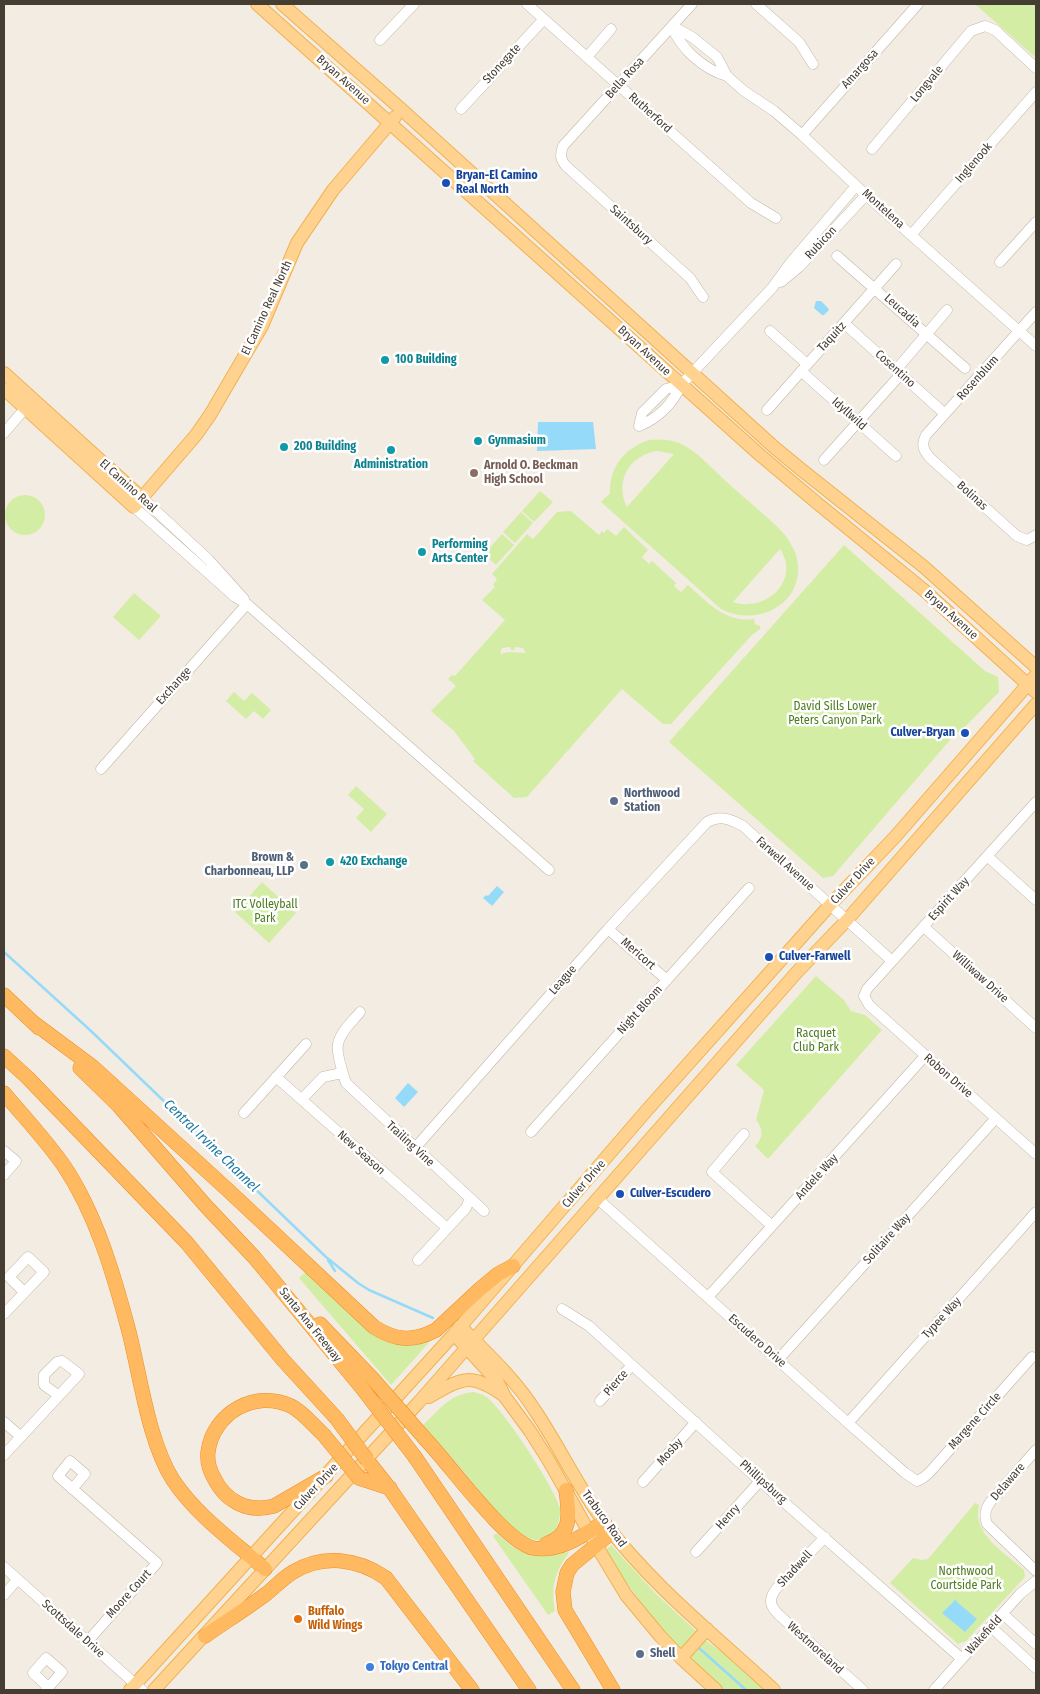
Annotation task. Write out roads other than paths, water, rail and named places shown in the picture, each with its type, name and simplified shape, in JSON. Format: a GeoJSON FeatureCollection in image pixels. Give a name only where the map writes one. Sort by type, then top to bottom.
{"type":"FeatureCollection","features":[{"type":"Feature","properties":{"kind":"highway","name":"Santa Ana Freeway"},"geometry":{"type":"LineString","coordinates":[[4,994],[119,1106],[205,1205],[254,1257],[362,1388],[415,1457],[573,1690]]}},
{"type":"Feature","properties":{"kind":"highway"},"geometry":{"type":"LineString","coordinates":[[34,1023],[93,1067],[374,1327],[383,1333],[400,1339],[426,1335],[436,1330],[498,1274],[513,1266]]}},
{"type":"Feature","properties":{"kind":"highway"},"geometry":{"type":"LineString","coordinates":[[4,1056],[28,1078],[187,1243],[283,1360],[337,1418],[529,1690]]}},
{"type":"Feature","properties":{"kind":"highway"},"geometry":{"type":"LineString","coordinates":[[4,1093],[64,1166],[86,1205],[104,1247],[128,1327],[152,1428],[162,1460],[173,1480],[215,1527],[265,1569]]}},
{"type":"Feature","properties":{"kind":"highway"},"geometry":{"type":"LineString","coordinates":[[254,1257],[372,1378],[504,1529],[522,1544],[533,1548],[554,1548],[589,1532],[608,1527]]}},
{"type":"Feature","properties":{"kind":"highway"},"geometry":{"type":"LineString","coordinates":[[326,1476],[274,1506],[252,1508],[236,1503],[224,1495],[210,1472],[207,1455],[211,1436],[225,1416],[236,1408],[252,1402],[273,1401],[292,1407],[323,1434],[360,1478],[386,1486]]}},
{"type":"Feature","properties":{"kind":"highway"},"geometry":{"type":"LineString","coordinates":[[533,1548],[556,1540],[567,1526],[569,1517],[566,1490]]}},
{"type":"Feature","properties":{"kind":"highway"},"geometry":{"type":"LineString","coordinates":[[608,1527],[596,1545],[572,1565],[567,1573],[563,1592],[569,1617],[613,1690]]}},
{"type":"Feature","properties":{"kind":"highway"},"geometry":{"type":"LineString","coordinates":[[205,1636],[265,1594],[291,1573],[307,1564],[335,1560],[348,1561],[374,1570],[386,1578],[472,1690]]}},
{"type":"Feature","properties":{"kind":"main road","name":"Bryan Avenue"},"geometry":{"type":"LineString","coordinates":[[257,4],[681,385],[817,503],[925,591],[1033,684]]}},
{"type":"Feature","properties":{"kind":"main road"},"geometry":{"type":"LineString","coordinates":[[271,4],[290,19],[299,19]]}},
{"type":"Feature","properties":{"kind":"main road","name":"Bryan Avenue"},"geometry":{"type":"LineString","coordinates":[[282,4],[401,109],[802,472],[924,567],[1036,667]]}},
{"type":"Feature","properties":{"kind":"main road","name":"El Camino Real North"},"geometry":{"type":"LineString","coordinates":[[138,502],[196,436],[210,415],[262,326],[297,243],[308,225],[333,190],[401,109]]}},
{"type":"Feature","properties":{"kind":"main road","name":"El Camino Real"},"geometry":{"type":"LineString","coordinates":[[4,373],[29,404],[138,502]]}},
{"type":"Feature","properties":{"kind":"main road","name":"El Camino Real"},"geometry":{"type":"LineString","coordinates":[[4,389],[29,404]]}},
{"type":"Feature","properties":{"kind":"main road","name":"Culver Drive"},"geometry":{"type":"LineString","coordinates":[[135,1688],[251,1556],[326,1476],[457,1330],[647,1110],[830,905],[1033,684]]}},
{"type":"Feature","properties":{"kind":"main road","name":"Culver Drive"},"geometry":{"type":"LineString","coordinates":[[154,1690],[471,1344],[797,972],[847,920],[1036,704]]}},
{"type":"Feature","properties":{"kind":"main road","name":"Trabuco Road"},"geometry":{"type":"LineString","coordinates":[[457,1330],[503,1370],[531,1405],[608,1527],[662,1588],[774,1690]]}},
{"type":"Feature","properties":{"kind":"main road","name":"Trabuco Road"},"geometry":{"type":"LineString","coordinates":[[471,1344],[530,1431],[626,1595],[660,1636],[716,1690]]}},
{"type":"Feature","properties":{"kind":"main road"},"geometry":{"type":"LineString","coordinates":[[418,1403],[453,1383],[472,1379],[486,1384],[506,1397]]}},
{"type":"Feature","properties":{"kind":"main road"},"geometry":{"type":"LineString","coordinates":[[681,1658],[707,1629]]}},
{"type":"Feature","properties":{"kind":"street"},"geometry":{"type":"LineString","coordinates":[[380,40],[414,4]]}},
{"type":"Feature","properties":{"kind":"street","name":"Rutherford"},"geometry":{"type":"LineString","coordinates":[[527,4],[751,203],[776,218]]}},
{"type":"Feature","properties":{"kind":"street","name":"Bella Rosa"},"geometry":{"type":"LineString","coordinates":[[561,154],[563,146],[692,4]]}},
{"type":"Feature","properties":{"kind":"street"},"geometry":{"type":"LineString","coordinates":[[756,4],[799,42],[814,64]]}},
{"type":"Feature","properties":{"kind":"street","name":"Amargosa"},"geometry":{"type":"LineString","coordinates":[[802,135],[918,4]]}},
{"type":"Feature","properties":{"kind":"street","name":"Stonegate"},"geometry":{"type":"LineString","coordinates":[[461,109],[544,19]]}},
{"type":"Feature","properties":{"kind":"street","name":"Montelena"},"geometry":{"type":"LineString","coordinates":[[672,26],[692,37],[717,57],[727,76],[744,91],[774,111],[802,135],[856,186],[1036,346]]}},
{"type":"Feature","properties":{"kind":"street","name":"Montelena"},"geometry":{"type":"LineString","coordinates":[[672,26],[675,34],[693,55],[715,73],[727,76]]}},
{"type":"Feature","properties":{"kind":"street","name":"Longvale"},"geometry":{"type":"LineString","coordinates":[[872,149],[971,31],[985,26],[995,30],[1036,68]]}},
{"type":"Feature","properties":{"kind":"street"},"geometry":{"type":"LineString","coordinates":[[587,57],[611,29]]}},
{"type":"Feature","properties":{"kind":"street"},"geometry":{"type":"LineString","coordinates":[[693,55],[702,45]]}},
{"type":"Feature","properties":{"kind":"street","name":"Inglenook"},"geometry":{"type":"LineString","coordinates":[[911,235],[1036,92]]}},
{"type":"Feature","properties":{"kind":"street","name":"Saintsbury"},"geometry":{"type":"LineString","coordinates":[[561,154],[561,159],[566,166],[690,278],[703,297]]}},
{"type":"Feature","properties":{"kind":"street","name":"Rubicon"},"geometry":{"type":"LineString","coordinates":[[681,385],[772,288],[796,256],[856,186]]}},
{"type":"Feature","properties":{"kind":"street","name":"Rubicon"},"geometry":{"type":"LineString","coordinates":[[772,288],[799,267],[866,195]]}},
{"type":"Feature","properties":{"kind":"street"},"geometry":{"type":"LineString","coordinates":[[1000,262],[1036,222]]}},
{"type":"Feature","properties":{"kind":"street","name":"Leucadia"},"geometry":{"type":"LineString","coordinates":[[837,256],[876,288],[965,368]]}},
{"type":"Feature","properties":{"kind":"street","name":"Taquitz"},"geometry":{"type":"LineString","coordinates":[[767,410],[845,324],[896,264]]}},
{"type":"Feature","properties":{"kind":"street"},"geometry":{"type":"LineString","coordinates":[[824,460],[859,423],[947,310]]}},
{"type":"Feature","properties":{"kind":"street","name":"Rosenblum"},"geometry":{"type":"LineString","coordinates":[[923,445],[926,435],[1036,312]]}},
{"type":"Feature","properties":{"kind":"street","name":"Cosentino"},"geometry":{"type":"LineString","coordinates":[[845,324],[945,414]]}},
{"type":"Feature","properties":{"kind":"street","name":"Idyllwild"},"geometry":{"type":"LineString","coordinates":[[770,331],[859,423],[896,456]]}},
{"type":"Feature","properties":{"kind":"street"},"geometry":{"type":"LineString","coordinates":[[4,433],[29,404]]}},
{"type":"Feature","properties":{"kind":"street","name":"Bolinas"},"geometry":{"type":"LineString","coordinates":[[923,445],[924,452],[1017,536],[1031,537]]}},
{"type":"Feature","properties":{"kind":"street","name":"El Camino Real"},"geometry":{"type":"LineString","coordinates":[[138,502],[210,560],[247,604],[549,870]]}},
{"type":"Feature","properties":{"kind":"street","name":"Exchange"},"geometry":{"type":"LineString","coordinates":[[101,768],[247,604]]}},
{"type":"Feature","properties":{"kind":"street","name":"Espirit Way"},"geometry":{"type":"LineString","coordinates":[[864,996],[867,989],[1036,802]]}},
{"type":"Feature","properties":{"kind":"street","name":"Farwell Avenue"},"geometry":{"type":"LineString","coordinates":[[716,818],[729,818],[743,826],[892,961]]}},
{"type":"Feature","properties":{"kind":"street","name":"League"},"geometry":{"type":"LineString","coordinates":[[415,1148],[608,929],[707,822],[716,818]]}},
{"type":"Feature","properties":{"kind":"street"},"geometry":{"type":"LineString","coordinates":[[987,856],[1036,900]]}},
{"type":"Feature","properties":{"kind":"street","name":"Night Bloom"},"geometry":{"type":"LineString","coordinates":[[531,1132],[749,888]]}},
{"type":"Feature","properties":{"kind":"street","name":"Williwaw Drive"},"geometry":{"type":"LineString","coordinates":[[924,927],[1036,1028]]}},
{"type":"Feature","properties":{"kind":"street","name":"Mericort"},"geometry":{"type":"LineString","coordinates":[[608,929],[667,980]]}},
{"type":"Feature","properties":{"kind":"street","name":"Robon Drive"},"geometry":{"type":"LineString","coordinates":[[864,996],[869,1005],[1036,1154]]}},
{"type":"Feature","properties":{"kind":"street","name":"Trailing Vine"},"geometry":{"type":"LineString","coordinates":[[360,1012],[342,1034],[337,1045],[342,1073],[346,1083],[484,1211]]}},
{"type":"Feature","properties":{"kind":"street"},"geometry":{"type":"LineString","coordinates":[[244,1113],[306,1044]]}},
{"type":"Feature","properties":{"kind":"street","name":"Andele Way"},"geometry":{"type":"LineString","coordinates":[[708,1297],[925,1056]]}},
{"type":"Feature","properties":{"kind":"street"},"geometry":{"type":"LineString","coordinates":[[302,1099],[323,1076],[342,1073]]}},
{"type":"Feature","properties":{"kind":"street","name":"New Season"},"geometry":{"type":"LineString","coordinates":[[276,1077],[447,1228]]}},
{"type":"Feature","properties":{"kind":"street","name":"Solitaire Way"},"geometry":{"type":"LineString","coordinates":[[778,1360],[996,1118]]}},
{"type":"Feature","properties":{"kind":"street"},"geometry":{"type":"LineString","coordinates":[[744,1134],[712,1172],[772,1226]]}},
{"type":"Feature","properties":{"kind":"street"},"geometry":{"type":"LineString","coordinates":[[4,1151],[16,1162],[4,1174]]}},
{"type":"Feature","properties":{"kind":"street"},"geometry":{"type":"LineString","coordinates":[[418,1260],[466,1208],[470,1198]]}},
{"type":"Feature","properties":{"kind":"street","name":"Escudero Drive"},"geometry":{"type":"LineString","coordinates":[[598,1199],[848,1423],[905,1473],[917,1481]]}},
{"type":"Feature","properties":{"kind":"street","name":"Typee Way"},"geometry":{"type":"LineString","coordinates":[[848,1423],[1036,1212]]}},
{"type":"Feature","properties":{"kind":"street"},"geometry":{"type":"LineString","coordinates":[[4,1314],[24,1292]]}},
{"type":"Feature","properties":{"kind":"street","name":"Phillipsburg"},"geometry":{"type":"LineString","coordinates":[[562,1308],[589,1326],[760,1481],[962,1659]]}},
{"type":"Feature","properties":{"kind":"street","name":"Margene Circle"},"geometry":{"type":"LineString","coordinates":[[917,1481],[929,1473],[1032,1357]]}},
{"type":"Feature","properties":{"kind":"street","name":"Pierce"},"geometry":{"type":"LineString","coordinates":[[600,1401],[632,1364]]}},
{"type":"Feature","properties":{"kind":"street"},"geometry":{"type":"LineString","coordinates":[[4,1455],[58,1395]]}},
{"type":"Feature","properties":{"kind":"street"},"geometry":{"type":"LineString","coordinates":[[4,1422],[20,1436]]}},
{"type":"Feature","properties":{"kind":"street","name":"Mosby"},"geometry":{"type":"LineString","coordinates":[[643,1482],[696,1422]]}},
{"type":"Feature","properties":{"kind":"street","name":"Delaware"},"geometry":{"type":"LineString","coordinates":[[1036,1450],[991,1501],[986,1508],[984,1517],[987,1524],[1036,1571]]}},
{"type":"Feature","properties":{"kind":"street","name":"Henry"},"geometry":{"type":"LineString","coordinates":[[696,1552],[760,1481]]}},
{"type":"Feature","properties":{"kind":"street","name":"Moore Court"},"geometry":{"type":"LineString","coordinates":[[72,1489],[157,1563],[87,1642]]}},
{"type":"Feature","properties":{"kind":"street","name":"Shadwell"},"geometry":{"type":"LineString","coordinates":[[770,1603],[771,1596],[776,1589],[825,1537]]}},
{"type":"Feature","properties":{"kind":"street","name":"Scottsdale Drive"},"geometry":{"type":"LineString","coordinates":[[4,1567],[135,1688]]}},
{"type":"Feature","properties":{"kind":"street"},"geometry":{"type":"LineString","coordinates":[[4,1595],[18,1580]]}},
{"type":"Feature","properties":{"kind":"street","name":"Wakefield"},"geometry":{"type":"LineString","coordinates":[[934,1690],[1020,1594],[1036,1581]]}},
{"type":"Feature","properties":{"kind":"street","name":"Westmoreland"},"geometry":{"type":"LineString","coordinates":[[770,1603],[779,1615],[863,1690]]}},
{"type":"Feature","properties":{"kind":"street"},"geometry":{"type":"LineString","coordinates":[[1003,1614],[1036,1644]]}},
{"type":"Feature","properties":{"kind":"street"},"geometry":{"type":"LineString","coordinates":[[991,1627],[1036,1668]]}},
{"type":"Feature","properties":{"kind":"water"},"geometry":{"type":"Polygon","coordinates":[[[816,301],[821,301],[828,308],[829,310],[824,315],[814,308],[816,301]]]}},
{"type":"Feature","properties":{"kind":"water"},"geometry":{"type":"Polygon","coordinates":[[[538,422],[593,422],[596,449],[537,451],[538,422]]]}},
{"type":"Feature","properties":{"kind":"water"},"geometry":{"type":"Polygon","coordinates":[[[497,886],[504,892],[492,906],[483,898],[486,895],[488,896],[497,886]]]}},
{"type":"Feature","properties":{"kind":"water"},"geometry":{"type":"Polygon","coordinates":[[[408,1083],[418,1092],[404,1107],[395,1098],[408,1083]]]}},
{"type":"Feature","properties":{"kind":"water"},"geometry":{"type":"Polygon","coordinates":[[[956,1599],[977,1619],[965,1632],[942,1613],[956,1599]]]}},
{"type":"Feature","properties":{"kind":"waterway","name":"Central Irvine Channel"},"geometry":{"type":"LineString","coordinates":[[4,952],[91,1031],[326,1257],[369,1290],[433,1318]]}},
{"type":"Feature","properties":{"kind":"waterway","name":"Central Irvine Channel"},"geometry":{"type":"LineString","coordinates":[[328,1260],[335,1271]]}},
{"type":"Feature","properties":{"kind":"waterway","name":"Central Irvine Channel"},"geometry":{"type":"LineString","coordinates":[[699,1648],[746,1690]]}},
{"type":"Feature","properties":{"kind":"place","name":"Bryan-El Camino Real North"},"geometry":{"type":"Point","coordinates":[446,183]}},
{"type":"Feature","properties":{"kind":"place","name":"100 Building"},"geometry":{"type":"Point","coordinates":[385,360]}},
{"type":"Feature","properties":{"kind":"place","name":"Gynmasium"},"geometry":{"type":"Point","coordinates":[478,441]}},
{"type":"Feature","properties":{"kind":"place","name":"200 Building"},"geometry":{"type":"Point","coordinates":[284,447]}},
{"type":"Feature","properties":{"kind":"place","name":"Administration"},"geometry":{"type":"Point","coordinates":[391,450]}},
{"type":"Feature","properties":{"kind":"place","name":"Arnold O. Beckman High School"},"geometry":{"type":"Point","coordinates":[474,473]}},
{"type":"Feature","properties":{"kind":"place","name":"Performing Arts Center"},"geometry":{"type":"Point","coordinates":[422,552]}},
{"type":"Feature","properties":{"kind":"place","name":"Culver-Bryan"},"geometry":{"type":"Point","coordinates":[965,733]}},
{"type":"Feature","properties":{"kind":"place","name":"Northwood Station"},"geometry":{"type":"Point","coordinates":[614,801]}},
{"type":"Feature","properties":{"kind":"place","name":"420 Exchange"},"geometry":{"type":"Point","coordinates":[330,862]}},
{"type":"Feature","properties":{"kind":"place","name":"Brown & Charbonneau, LLP"},"geometry":{"type":"Point","coordinates":[304,865]}},
{"type":"Feature","properties":{"kind":"place","name":"Culver-Farwell"},"geometry":{"type":"Point","coordinates":[769,957]}},
{"type":"Feature","properties":{"kind":"place","name":"Culver-Escudero"},"geometry":{"type":"Point","coordinates":[620,1194]}},
{"type":"Feature","properties":{"kind":"place","name":"Buffalo Wild Wings"},"geometry":{"type":"Point","coordinates":[298,1619]}},
{"type":"Feature","properties":{"kind":"place","name":"Shell"},"geometry":{"type":"Point","coordinates":[640,1654]}},
{"type":"Feature","properties":{"kind":"place","name":"Tokyo Central"},"geometry":{"type":"Point","coordinates":[370,1667]}},
{"type":"Feature","properties":{"kind":"park label","name":"David Sills Lower Peters Canyon Park"},"geometry":{"type":"Point","coordinates":[835,714]}},
{"type":"Feature","properties":{"kind":"park label","name":"ITC Volleyball Park"},"geometry":{"type":"Point","coordinates":[265,912]}},
{"type":"Feature","properties":{"kind":"park label","name":"Racquet Club Park"},"geometry":{"type":"Point","coordinates":[816,1041]}},
{"type":"Feature","properties":{"kind":"park label","name":"Northwood Courtside Park"},"geometry":{"type":"Point","coordinates":[966,1579]}}]}
